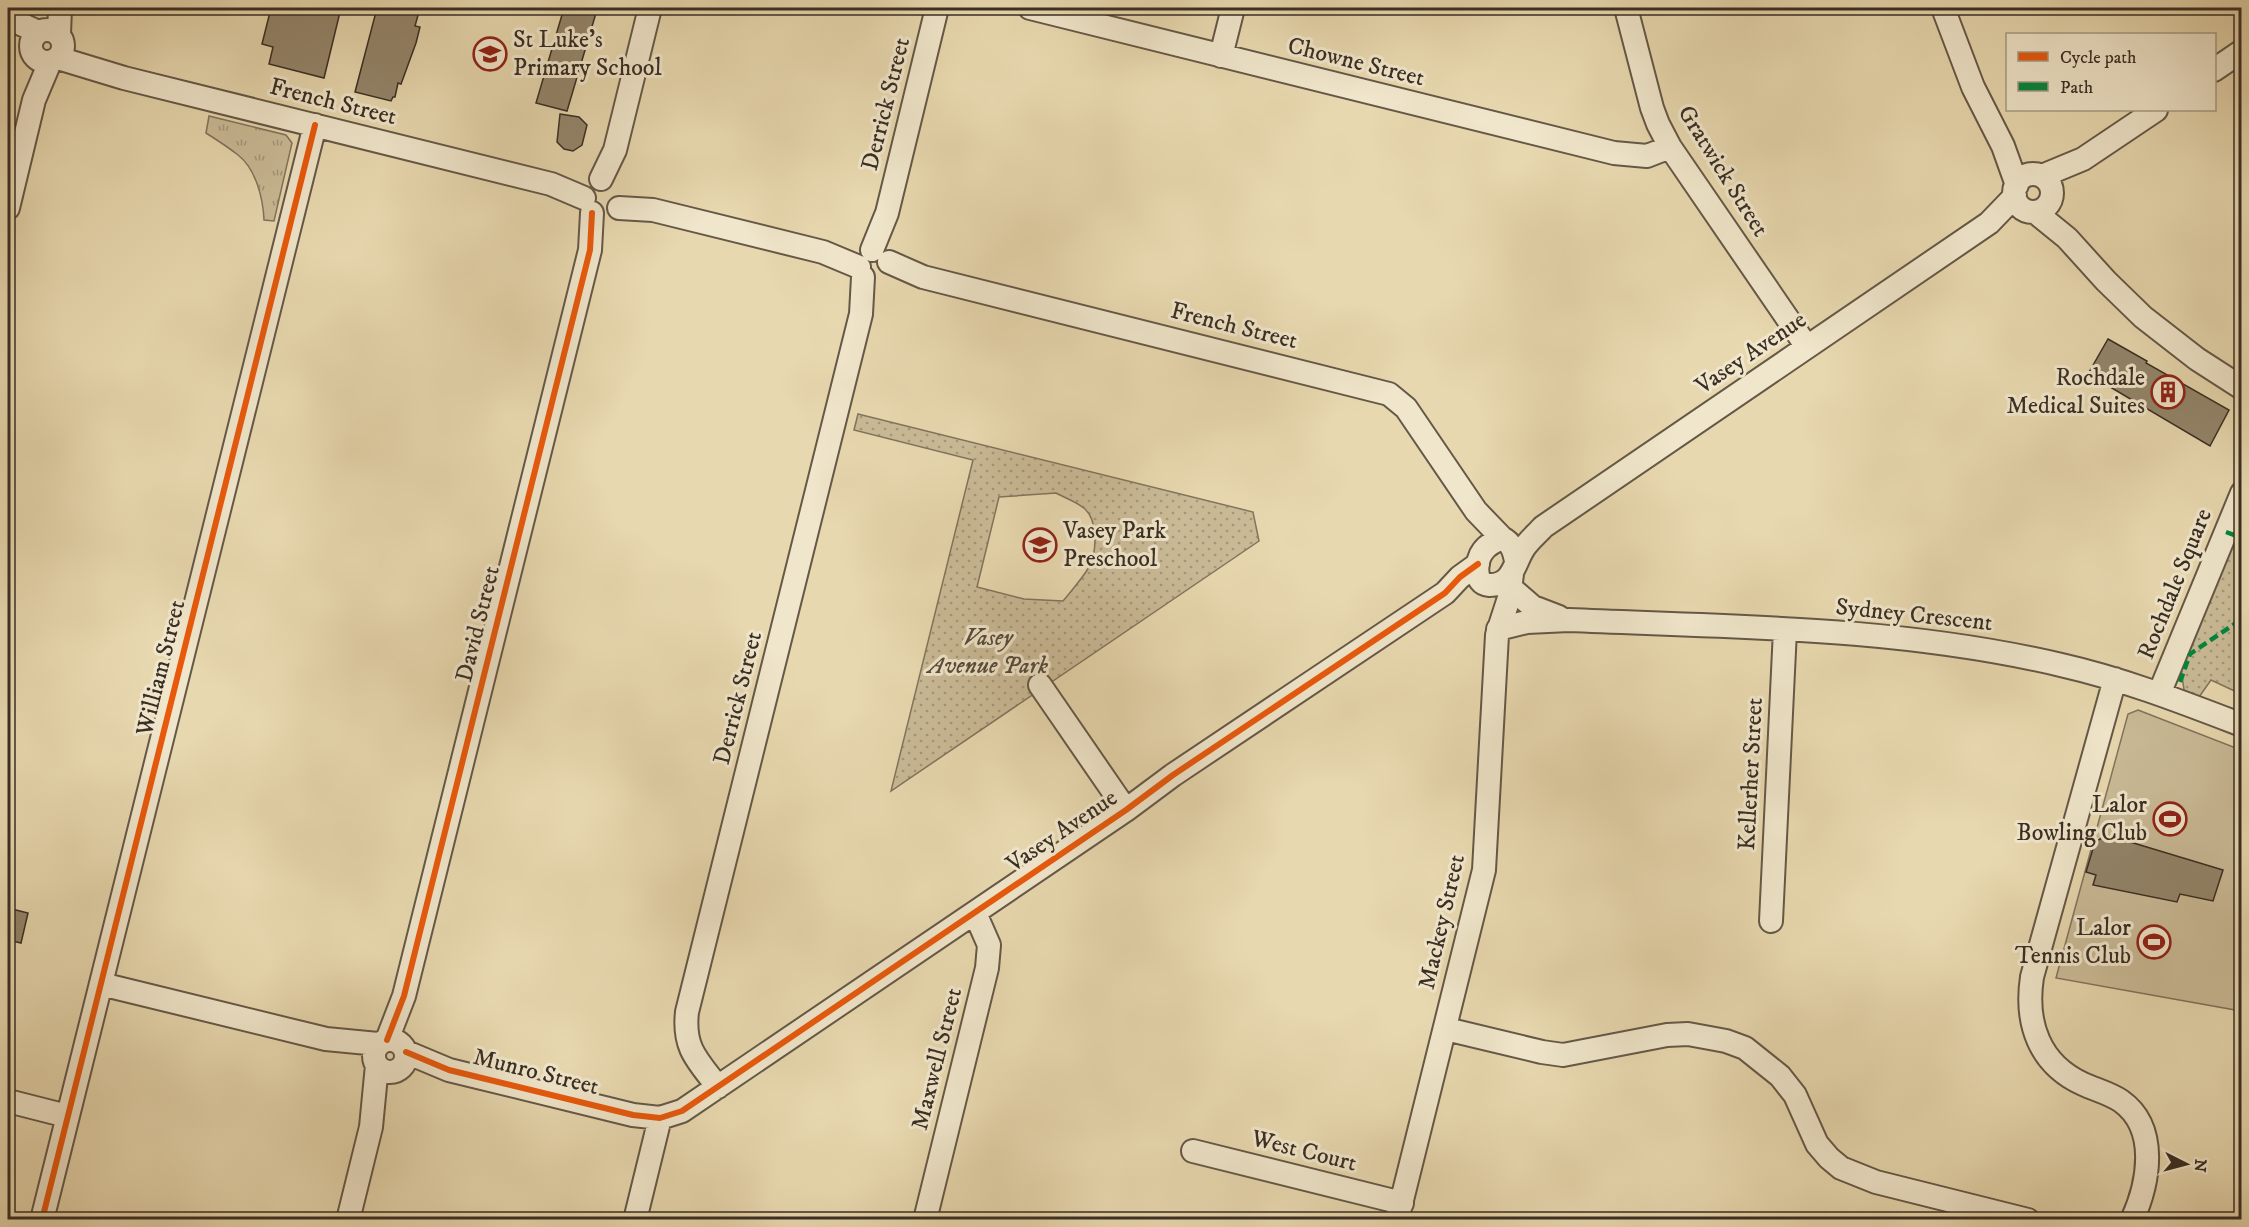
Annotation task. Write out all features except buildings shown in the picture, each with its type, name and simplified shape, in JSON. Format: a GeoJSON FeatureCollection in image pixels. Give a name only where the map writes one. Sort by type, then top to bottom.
{"type":"FeatureCollection","features":[{"type":"Feature","properties":{"kind":"street"},"geometry":{"type":"LineString","coordinates":[[8,208],[47,45],[53,8]]}},
{"type":"Feature","properties":{"kind":"street"},"geometry":{"type":"LineString","coordinates":[[47,45],[60,8]]}},
{"type":"Feature","properties":{"kind":"street","name":"David Street"},"geometry":{"type":"LineString","coordinates":[[348,1220],[650,8]]}},
{"type":"Feature","properties":{"kind":"street","name":"Derrick Street"},"geometry":{"type":"LineString","coordinates":[[718,1087],[689,1048],[687,1012],[937,8]]}},
{"type":"Feature","properties":{"kind":"street","name":"Chowne Street"},"geometry":{"type":"LineString","coordinates":[[1030,8],[1614,153],[1647,156],[1670,147]]}},
{"type":"Feature","properties":{"kind":"street"},"geometry":{"type":"LineString","coordinates":[[1221,56],[1233,8]]}},
{"type":"Feature","properties":{"kind":"street","name":"Gratwick Street"},"geometry":{"type":"LineString","coordinates":[[1626,8],[1652,108],[1670,147],[1807,347]]}},
{"type":"Feature","properties":{"kind":"street"},"geometry":{"type":"LineString","coordinates":[[1943,8],[1973,87],[2003,146],[2067,238],[2106,281],[2144,317],[2197,359],[2241,388]]}},
{"type":"Feature","properties":{"kind":"street","name":"French Street"},"geometry":{"type":"LineString","coordinates":[[8,18],[47,45]]}},
{"type":"Feature","properties":{"kind":"street","name":"French Street"},"geometry":{"type":"LineString","coordinates":[[8,27],[124,78],[1389,394],[1406,408],[1476,511],[1482,533],[1497,565]]}},
{"type":"Feature","properties":{"kind":"street"},"geometry":{"type":"LineString","coordinates":[[2216,69],[2241,51]]}},
{"type":"Feature","properties":{"kind":"street","name":"Vasey Avenue"},"geometry":{"type":"LineString","coordinates":[[660,1118],[682,1111],[718,1087],[1126,810],[1173,775],[1445,593],[1460,577],[1497,565],[1526,545],[1543,527],[2155,111]]}},
{"type":"Feature","properties":{"kind":"street","name":"William Street"},"geometry":{"type":"LineString","coordinates":[[42,1220],[315,125]]}},
{"type":"Feature","properties":{"kind":"street","name":"Rochdale Square"},"geometry":{"type":"LineString","coordinates":[[2159,694],[2241,493]]}},
{"type":"Feature","properties":{"kind":"street","name":"Sydney Crescent"},"geometry":{"type":"LineString","coordinates":[[1497,565],[1533,607],[1569,620]]}},
{"type":"Feature","properties":{"kind":"street","name":"Mackey Street"},"geometry":{"type":"LineString","coordinates":[[1399,1211],[1484,870],[1498,629],[1506,609],[1497,565]]}},
{"type":"Feature","properties":{"kind":"street","name":"Sydney Crescent"},"geometry":{"type":"LineString","coordinates":[[1498,629],[1527,621],[1569,620],[1785,630],[1904,638],[1960,645],[2063,665],[2159,694],[2241,725]]}},
{"type":"Feature","properties":{"kind":"street","name":"Kellerher Street"},"geometry":{"type":"LineString","coordinates":[[1772,921],[1785,630]]}},
{"type":"Feature","properties":{"kind":"street"},"geometry":{"type":"LineString","coordinates":[[2115,680],[2032,977],[2029,1010],[2037,1038],[2046,1054],[2058,1067],[2084,1085],[2123,1103],[2135,1114],[2142,1126],[2147,1142],[2147,1156],[2137,1209],[2132,1220]]}},
{"type":"Feature","properties":{"kind":"street"},"geometry":{"type":"LineString","coordinates":[[1040,685],[1126,810]]}},
{"type":"Feature","properties":{"kind":"street","name":"Maxwell Street"},"geometry":{"type":"LineString","coordinates":[[925,1220],[987,968],[989,945],[975,913]]}},
{"type":"Feature","properties":{"kind":"street","name":"Munro Street"},"geometry":{"type":"LineString","coordinates":[[101,984],[633,1115],[660,1118]]}},
{"type":"Feature","properties":{"kind":"street"},"geometry":{"type":"LineString","coordinates":[[1446,1029],[1563,1055],[1667,1035],[1688,1034],[1726,1041],[1745,1048],[1780,1076],[1795,1095],[1817,1144],[1841,1168],[1876,1182],[2028,1220]]}},
{"type":"Feature","properties":{"kind":"street"},"geometry":{"type":"LineString","coordinates":[[8,1101],[68,1116]]}},
{"type":"Feature","properties":{"kind":"street"},"geometry":{"type":"LineString","coordinates":[[635,1220],[660,1118]]}},
{"type":"Feature","properties":{"kind":"street","name":"West Court"},"geometry":{"type":"LineString","coordinates":[[1193,1151],[1399,1211]]}},
{"type":"Feature","properties":{"kind":"green space"},"geometry":{"type":"Polygon","coordinates":[[[209,116],[286,135],[292,143],[274,221],[264,220],[257,184],[250,168],[238,155],[206,133],[209,116]]]}},
{"type":"Feature","properties":{"kind":"green space","name":"Vasey Avenue Park"},"geometry":{"type":"Polygon","coordinates":[[[858,414],[1253,512],[1259,541],[891,791],[973,460],[854,430],[858,414]],[[1056,493],[999,497],[977,587],[1024,599],[1063,601],[1092,561],[1095,537],[1092,521],[1085,509],[1056,493]]]}},
{"type":"Feature","properties":{"kind":"green space"},"geometry":{"type":"Polygon","coordinates":[[[2241,514],[2241,694],[2211,680],[2199,697],[2184,690],[2181,668],[2241,514]]]}},
{"type":"Feature","properties":{"kind":"green space"},"geometry":{"type":"Polygon","coordinates":[[[2138,710],[2241,750],[2241,1011],[2056,978],[2128,714],[2138,710]]]}},
{"type":"Feature","properties":{"kind":"marked path"},"geometry":{"type":"LineString","coordinates":[[2226,532],[2242,538]]}},
{"type":"Feature","properties":{"kind":"marked path"},"geometry":{"type":"LineString","coordinates":[[2180,682],[2190,654],[2242,619]]}},
{"type":"Feature","properties":{"kind":"cycle path"},"geometry":{"type":"LineString","coordinates":[[42,1220],[315,125]]}},
{"type":"Feature","properties":{"kind":"cycle path"},"geometry":{"type":"LineString","coordinates":[[387,1040],[404,996],[590,250],[592,213]]}},
{"type":"Feature","properties":{"kind":"cycle path"},"geometry":{"type":"LineString","coordinates":[[406,1052],[449,1070],[633,1115],[660,1118],[682,1111],[1126,810],[1173,775],[1445,593],[1460,577],[1478,564]]}},
{"type":"Feature","properties":{"kind":"place","name":"St Luke's Primary School"},"geometry":{"type":"Point","coordinates":[490,54]}},
{"type":"Feature","properties":{"kind":"place","name":"Rochdale Medical Suites"},"geometry":{"type":"Point","coordinates":[2168,392]}},
{"type":"Feature","properties":{"kind":"place","name":"Vasey Park Preschool"},"geometry":{"type":"Point","coordinates":[1040,545]}},
{"type":"Feature","properties":{"kind":"place","name":"Lalor Bowling Club"},"geometry":{"type":"Point","coordinates":[2170,819]}},
{"type":"Feature","properties":{"kind":"place","name":"Lalor Tennis Club"},"geometry":{"type":"Point","coordinates":[2154,942]}}]}
